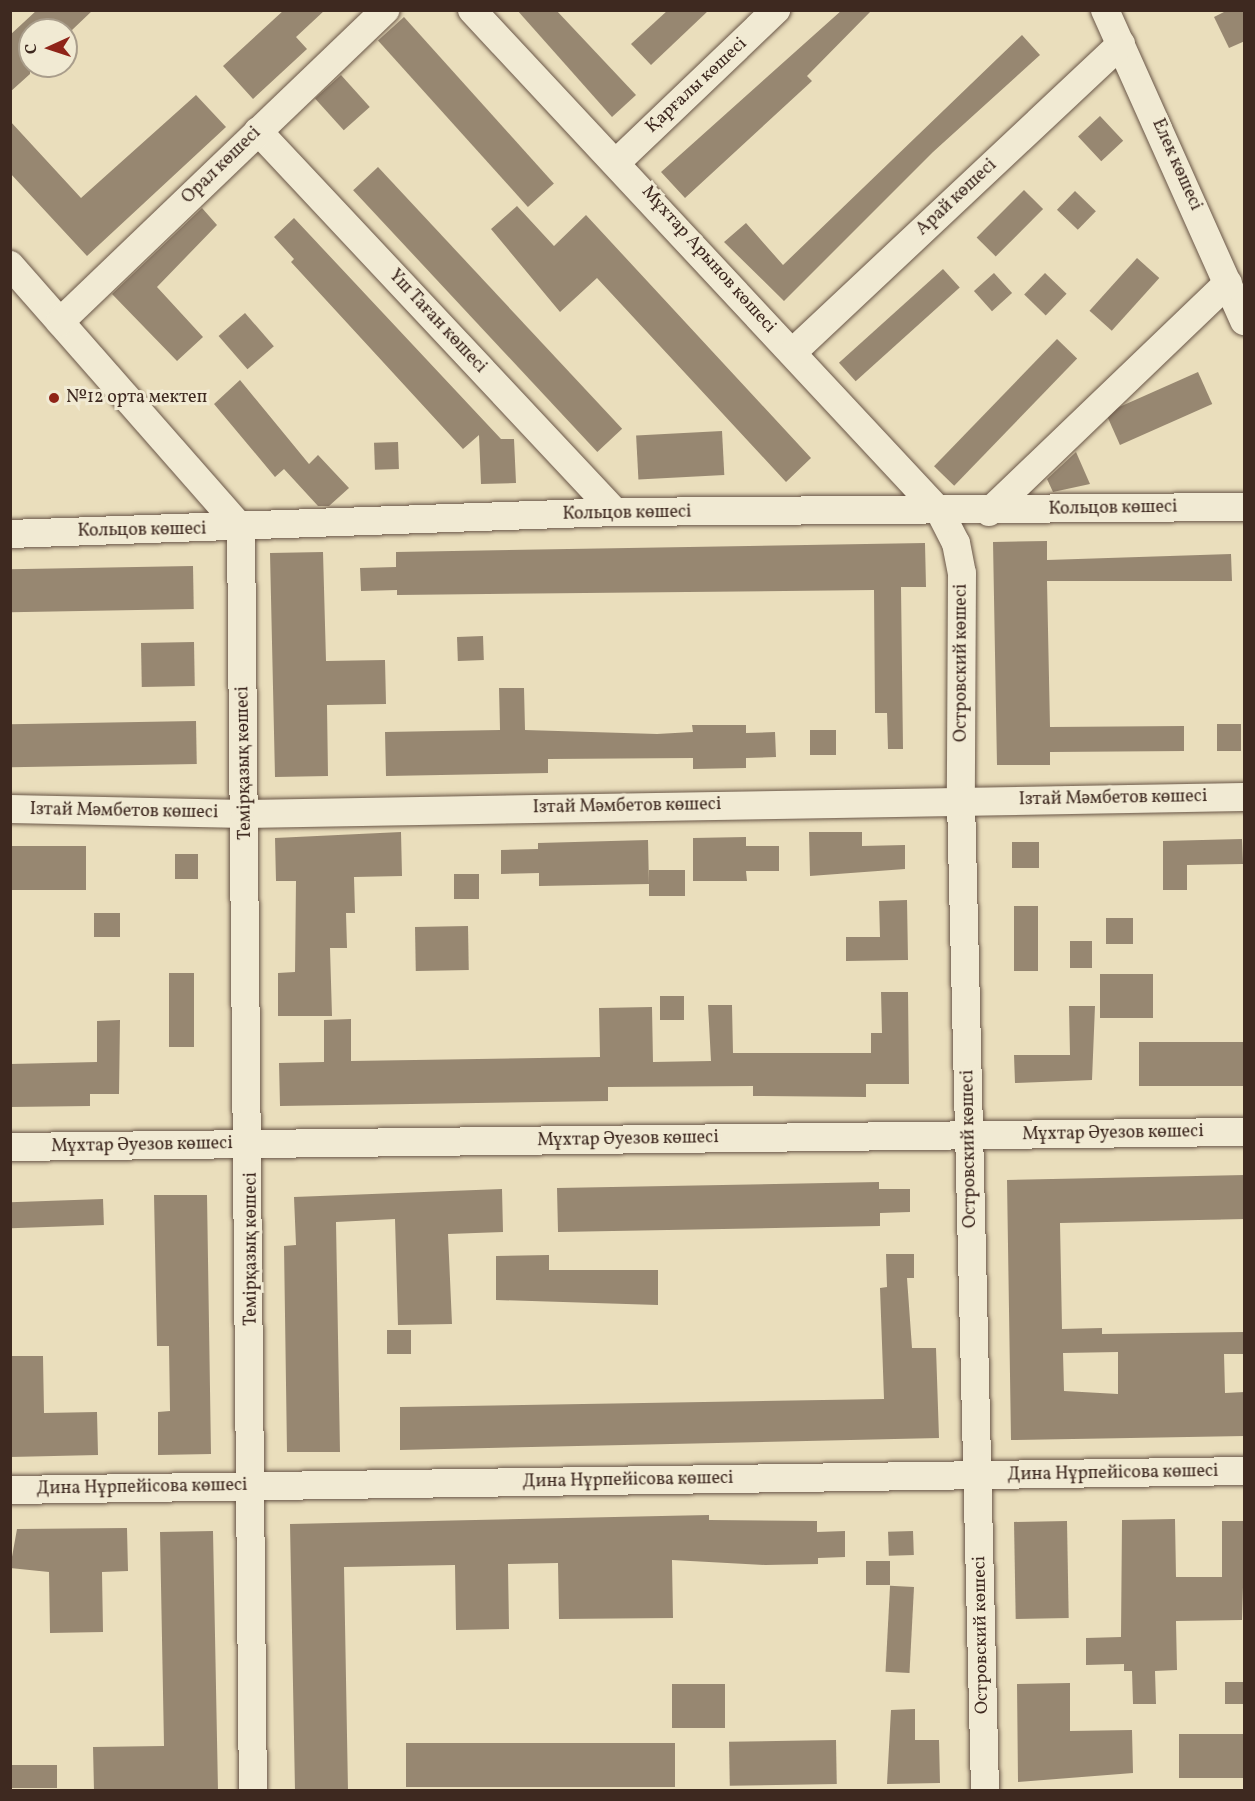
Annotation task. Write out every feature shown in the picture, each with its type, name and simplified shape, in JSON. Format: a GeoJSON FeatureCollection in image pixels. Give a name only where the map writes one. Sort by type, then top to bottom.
{"type":"FeatureCollection","features":[{"type":"Feature","properties":{"kind":"street","name":"Орал көшесі"},"geometry":{"type":"LineString","coordinates":[[60,322],[385,10]]}},
{"type":"Feature","properties":{"kind":"street","name":"Мұхтар Арынов көшесі"},"geometry":{"type":"LineString","coordinates":[[472,10],[618,161],[940,512]]}},
{"type":"Feature","properties":{"kind":"street","name":"Қарғалы көшесі"},"geometry":{"type":"LineString","coordinates":[[618,161],[776,10]]}},
{"type":"Feature","properties":{"kind":"street","name":"Елек көшесі"},"geometry":{"type":"LineString","coordinates":[[1105,10],[1245,321]]}},
{"type":"Feature","properties":{"kind":"street","name":"Арай көшесі"},"geometry":{"type":"LineString","coordinates":[[793,352],[1121,44]]}},
{"type":"Feature","properties":{"kind":"street","name":"Үш Таған көшесі"},"geometry":{"type":"LineString","coordinates":[[258,131],[615,512]]}},
{"type":"Feature","properties":{"kind":"street"},"geometry":{"type":"LineString","coordinates":[[10,265],[241,528]]}},
{"type":"Feature","properties":{"kind":"street"},"geometry":{"type":"LineString","coordinates":[[989,512],[1228,283]]}},
{"type":"Feature","properties":{"kind":"street","name":"Кольцов көшесі"},"geometry":{"type":"LineString","coordinates":[[10,534],[241,528],[615,512],[989,512],[1245,507]]}},
{"type":"Feature","properties":{"kind":"street","name":"Островский көшесі"},"geometry":{"type":"LineString","coordinates":[[940,512],[963,573],[961,801],[985,1791]]}},
{"type":"Feature","properties":{"kind":"street","name":"Темірқазық көшесі"},"geometry":{"type":"LineString","coordinates":[[241,528],[251,1145],[253,1791]]}},
{"type":"Feature","properties":{"kind":"street","name":"Ізтай Мәмбетов көшесі"},"geometry":{"type":"LineString","coordinates":[[10,809],[245,814],[1245,797]]}},
{"type":"Feature","properties":{"kind":"street","name":"Мұхтар Әуезов көшесі"},"geometry":{"type":"LineString","coordinates":[[10,1148],[1245,1132]]}},
{"type":"Feature","properties":{"kind":"street","name":"Дина Нұрпейісова көшесі"},"geometry":{"type":"LineString","coordinates":[[10,1490],[1245,1472]]}},
{"type":"Feature","properties":{"kind":"building"},"geometry":{"type":"Polygon","coordinates":[[[37,10],[93,10],[78,24],[78,18],[28,18],[37,10]]]}},
{"type":"Feature","properties":{"kind":"building"},"geometry":{"type":"Polygon","coordinates":[[[284,10],[325,10],[296,37],[307,49],[253,99],[223,66],[284,10]]]}},
{"type":"Feature","properties":{"kind":"building"},"geometry":{"type":"Polygon","coordinates":[[[517,10],[556,10],[636,95],[612,117],[517,10]]]}},
{"type":"Feature","properties":{"kind":"building"},"geometry":{"type":"Polygon","coordinates":[[[668,10],[709,10],[651,65],[631,44],[668,10]]]}},
{"type":"Feature","properties":{"kind":"building"},"geometry":{"type":"Polygon","coordinates":[[[842,10],[872,10],[807,76],[812,81],[685,198],[661,172],[842,10]]]}},
{"type":"Feature","properties":{"kind":"building"},"geometry":{"type":"Polygon","coordinates":[[[1228,10],[1245,10],[1245,41],[1229,48],[1214,17],[1228,10]]]}},
{"type":"Feature","properties":{"kind":"building"},"geometry":{"type":"Polygon","coordinates":[[[404,17],[554,183],[528,207],[378,40],[404,17]]]}},
{"type":"Feature","properties":{"kind":"building"},"geometry":{"type":"Polygon","coordinates":[[[18,28],[18,78],[26,78],[10,92],[10,35],[18,28]]]}},
{"type":"Feature","properties":{"kind":"building"},"geometry":{"type":"Polygon","coordinates":[[[1022,35],[1040,55],[933,152],[784,301],[724,242],[746,223],[783,265],[1022,35]]]}},
{"type":"Feature","properties":{"kind":"building"},"geometry":{"type":"Polygon","coordinates":[[[341,75],[370,107],[344,130],[315,98],[341,75]]]}},
{"type":"Feature","properties":{"kind":"building"},"geometry":{"type":"Polygon","coordinates":[[[196,95],[226,127],[87,256],[10,173],[10,121],[81,198],[196,95]]]}},
{"type":"Feature","properties":{"kind":"building"},"geometry":{"type":"Polygon","coordinates":[[[1100,116],[1123,141],[1101,161],[1078,136],[1100,116]]]}},
{"type":"Feature","properties":{"kind":"building"},"geometry":{"type":"Polygon","coordinates":[[[378,167],[622,429],[597,452],[353,190],[378,167]]]}},
{"type":"Feature","properties":{"kind":"building"},"geometry":{"type":"Polygon","coordinates":[[[1024,190],[1043,209],[996,256],[977,237],[1024,190]]]}},
{"type":"Feature","properties":{"kind":"building"},"geometry":{"type":"Polygon","coordinates":[[[1075,191],[1096,211],[1078,230],[1057,210],[1075,191]]]}},
{"type":"Feature","properties":{"kind":"building"},"geometry":{"type":"Polygon","coordinates":[[[517,206],[554,246],[586,215],[811,458],[786,482],[597,278],[560,312],[491,229],[517,206]]]}},
{"type":"Feature","properties":{"kind":"building"},"geometry":{"type":"Polygon","coordinates":[[[202,208],[217,225],[157,287],[203,337],[177,361],[112,294],[202,208]]]}},
{"type":"Feature","properties":{"kind":"building"},"geometry":{"type":"Polygon","coordinates":[[[294,218],[501,439],[514,439],[516,483],[481,484],[479,435],[463,449],[291,262],[294,259],[274,237],[294,218]]]}},
{"type":"Feature","properties":{"kind":"building"},"geometry":{"type":"Polygon","coordinates":[[[1137,258],[1159,278],[1112,331],[1089,311],[1137,258]]]}},
{"type":"Feature","properties":{"kind":"building"},"geometry":{"type":"Polygon","coordinates":[[[943,269],[960,288],[856,381],[839,363],[943,269]]]}},
{"type":"Feature","properties":{"kind":"building"},"geometry":{"type":"Polygon","coordinates":[[[994,273],[1012,293],[992,311],[974,291],[994,273]]]}},
{"type":"Feature","properties":{"kind":"building"},"geometry":{"type":"Polygon","coordinates":[[[1045,273],[1067,294],[1046,315],[1024,295],[1045,273]]]}},
{"type":"Feature","properties":{"kind":"building"},"geometry":{"type":"Polygon","coordinates":[[[245,313],[274,346],[247,369],[219,336],[245,313]]]}},
{"type":"Feature","properties":{"kind":"building"},"geometry":{"type":"Polygon","coordinates":[[[1057,339],[1077,358],[954,486],[934,466],[1057,339]]]}},
{"type":"Feature","properties":{"kind":"building"},"geometry":{"type":"Polygon","coordinates":[[[1198,372],[1212,404],[1120,445],[1106,413],[1198,372]]]}},
{"type":"Feature","properties":{"kind":"building"},"geometry":{"type":"Polygon","coordinates":[[[240,380],[309,464],[318,455],[349,488],[329,506],[318,506],[284,469],[275,477],[214,404],[240,380]]]}},
{"type":"Feature","properties":{"kind":"building"},"geometry":{"type":"Polygon","coordinates":[[[722,431],[724,475],[638,479],[636,436],[722,431]]]}},
{"type":"Feature","properties":{"kind":"building"},"geometry":{"type":"Polygon","coordinates":[[[398,442],[399,469],[375,470],[374,443],[398,442]]]}},
{"type":"Feature","properties":{"kind":"building"},"geometry":{"type":"Polygon","coordinates":[[[1076,452],[1090,484],[1053,492],[1047,479],[1076,452]]]}},
{"type":"Feature","properties":{"kind":"building"},"geometry":{"type":"Polygon","coordinates":[[[1047,541],[1047,560],[1231,554],[1232,581],[1047,581],[1050,727],[1184,726],[1184,751],[1050,752],[1050,765],[997,765],[993,542],[1047,541]]]}},
{"type":"Feature","properties":{"kind":"building"},"geometry":{"type":"Polygon","coordinates":[[[925,543],[926,587],[901,587],[903,749],[888,749],[887,713],[875,713],[874,590],[397,595],[397,590],[361,591],[360,568],[396,567],[396,552],[925,543]]]}},
{"type":"Feature","properties":{"kind":"building"},"geometry":{"type":"Polygon","coordinates":[[[323,552],[326,661],[385,660],[386,704],[327,705],[328,776],[275,777],[270,553],[323,552]]]}},
{"type":"Feature","properties":{"kind":"building"},"geometry":{"type":"Polygon","coordinates":[[[193,566],[194,609],[11,612],[10,569],[193,566]]]}},
{"type":"Feature","properties":{"kind":"building"},"geometry":{"type":"Polygon","coordinates":[[[483,636],[484,660],[458,661],[457,637],[483,636]]]}},
{"type":"Feature","properties":{"kind":"building"},"geometry":{"type":"Polygon","coordinates":[[[194,642],[195,686],[142,687],[141,643],[194,642]]]}},
{"type":"Feature","properties":{"kind":"building"},"geometry":{"type":"Polygon","coordinates":[[[499,688],[524,688],[525,730],[657,734],[693,732],[692,725],[746,725],[746,733],[775,732],[776,757],[746,758],[746,768],[693,769],[693,758],[548,759],[548,773],[386,776],[385,732],[500,730],[499,688]]]}},
{"type":"Feature","properties":{"kind":"building"},"geometry":{"type":"Polygon","coordinates":[[[196,721],[197,764],[11,767],[10,724],[196,721]]]}},
{"type":"Feature","properties":{"kind":"building"},"geometry":{"type":"Polygon","coordinates":[[[1217,724],[1241,724],[1241,751],[1217,751],[1217,724]]]}},
{"type":"Feature","properties":{"kind":"building"},"geometry":{"type":"Polygon","coordinates":[[[810,730],[836,730],[836,755],[810,755],[810,730]]]}},
{"type":"Feature","properties":{"kind":"building"},"geometry":{"type":"Polygon","coordinates":[[[401,832],[402,876],[354,877],[355,913],[346,913],[347,948],[330,948],[332,1016],[278,1016],[278,973],[295,972],[296,881],[276,881],[275,838],[401,832]]]}},
{"type":"Feature","properties":{"kind":"building"},"geometry":{"type":"Polygon","coordinates":[[[809,832],[862,832],[862,846],[905,845],[905,869],[810,876],[809,832]]]}},
{"type":"Feature","properties":{"kind":"building"},"geometry":{"type":"Polygon","coordinates":[[[746,837],[746,846],[779,846],[779,871],[746,871],[747,881],[693,881],[693,838],[746,837]]]}},
{"type":"Feature","properties":{"kind":"building"},"geometry":{"type":"Polygon","coordinates":[[[1242,839],[1243,864],[1187,865],[1187,890],[1163,890],[1163,841],[1242,839]]]}},
{"type":"Feature","properties":{"kind":"building"},"geometry":{"type":"Polygon","coordinates":[[[648,840],[649,884],[539,886],[539,873],[501,874],[501,850],[538,849],[538,843],[648,840]]]}},
{"type":"Feature","properties":{"kind":"building"},"geometry":{"type":"Polygon","coordinates":[[[1012,842],[1039,842],[1039,868],[1012,868],[1012,842]]]}},
{"type":"Feature","properties":{"kind":"building"},"geometry":{"type":"Polygon","coordinates":[[[10,846],[86,846],[86,890],[10,890],[10,846]]]}},
{"type":"Feature","properties":{"kind":"building"},"geometry":{"type":"Polygon","coordinates":[[[175,854],[198,854],[198,879],[175,879],[175,854]]]}},
{"type":"Feature","properties":{"kind":"building"},"geometry":{"type":"Polygon","coordinates":[[[649,870],[685,870],[685,896],[649,896],[649,870]]]}},
{"type":"Feature","properties":{"kind":"building"},"geometry":{"type":"Polygon","coordinates":[[[454,874],[479,874],[479,899],[454,899],[454,874]]]}},
{"type":"Feature","properties":{"kind":"building"},"geometry":{"type":"Polygon","coordinates":[[[907,900],[908,960],[846,961],[846,937],[880,937],[879,901],[907,900]]]}},
{"type":"Feature","properties":{"kind":"building"},"geometry":{"type":"Polygon","coordinates":[[[1014,906],[1038,906],[1038,971],[1014,971],[1014,906]]]}},
{"type":"Feature","properties":{"kind":"building"},"geometry":{"type":"Polygon","coordinates":[[[94,913],[120,913],[120,937],[94,937],[94,913]]]}},
{"type":"Feature","properties":{"kind":"building"},"geometry":{"type":"Polygon","coordinates":[[[1106,918],[1133,918],[1133,944],[1106,944],[1106,918]]]}},
{"type":"Feature","properties":{"kind":"building"},"geometry":{"type":"Polygon","coordinates":[[[468,926],[469,970],[416,971],[415,927],[468,926]]]}},
{"type":"Feature","properties":{"kind":"building"},"geometry":{"type":"Polygon","coordinates":[[[1070,941],[1092,941],[1092,968],[1070,968],[1070,941]]]}},
{"type":"Feature","properties":{"kind":"building"},"geometry":{"type":"Polygon","coordinates":[[[169,973],[194,973],[194,1047],[169,1047],[169,973]]]}},
{"type":"Feature","properties":{"kind":"building"},"geometry":{"type":"Polygon","coordinates":[[[1100,974],[1153,974],[1153,1018],[1100,1018],[1100,974]]]}},
{"type":"Feature","properties":{"kind":"building"},"geometry":{"type":"Polygon","coordinates":[[[881,992],[908,992],[909,1084],[866,1084],[866,1097],[753,1096],[753,1086],[608,1087],[608,1101],[280,1106],[279,1063],[324,1062],[324,1020],[351,1019],[351,1061],[600,1057],[599,1008],[652,1007],[653,1062],[711,1061],[708,1005],[732,1005],[733,1053],[871,1053],[871,1033],[882,1033],[881,992]]]}},
{"type":"Feature","properties":{"kind":"building"},"geometry":{"type":"Polygon","coordinates":[[[660,996],[684,996],[684,1020],[660,1020],[660,996]]]}},
{"type":"Feature","properties":{"kind":"building"},"geometry":{"type":"Polygon","coordinates":[[[1069,1006],[1095,1006],[1092,1080],[1015,1083],[1014,1055],[1070,1055],[1069,1006]]]}},
{"type":"Feature","properties":{"kind":"building"},"geometry":{"type":"Polygon","coordinates":[[[120,1020],[119,1094],[90,1094],[90,1106],[10,1107],[10,1064],[97,1062],[97,1021],[120,1020]]]}},
{"type":"Feature","properties":{"kind":"building"},"geometry":{"type":"Polygon","coordinates":[[[1139,1042],[1244,1042],[1244,1086],[1139,1086],[1139,1042]]]}},
{"type":"Feature","properties":{"kind":"building"},"geometry":{"type":"Polygon","coordinates":[[[1245,1175],[1245,1219],[1060,1223],[1062,1329],[1102,1328],[1102,1334],[1245,1332],[1245,1354],[1224,1354],[1225,1393],[1245,1392],[1245,1436],[1011,1440],[1007,1180],[1245,1175]],[[1118,1352],[1063,1353],[1064,1391],[1118,1394],[1118,1352]]]}},
{"type":"Feature","properties":{"kind":"building"},"geometry":{"type":"Polygon","coordinates":[[[879,1182],[879,1189],[910,1189],[910,1212],[880,1213],[880,1226],[558,1232],[557,1188],[879,1182]]]}},
{"type":"Feature","properties":{"kind":"building"},"geometry":{"type":"Polygon","coordinates":[[[502,1189],[503,1232],[448,1234],[452,1324],[398,1325],[395,1219],[336,1222],[340,1452],[287,1452],[284,1246],[296,1245],[294,1197],[502,1189]]]}},
{"type":"Feature","properties":{"kind":"building"},"geometry":{"type":"Polygon","coordinates":[[[154,1195],[207,1195],[211,1454],[158,1455],[158,1412],[170,1411],[169,1346],[157,1346],[154,1195]]]}},
{"type":"Feature","properties":{"kind":"building"},"geometry":{"type":"Polygon","coordinates":[[[103,1199],[104,1225],[11,1228],[10,1202],[103,1199]]]}},
{"type":"Feature","properties":{"kind":"building"},"geometry":{"type":"Polygon","coordinates":[[[886,1254],[914,1254],[914,1278],[907,1278],[912,1348],[936,1348],[939,1438],[400,1450],[400,1407],[884,1399],[880,1288],[887,1287],[886,1254]]]}},
{"type":"Feature","properties":{"kind":"building"},"geometry":{"type":"Polygon","coordinates":[[[549,1255],[549,1270],[658,1270],[658,1305],[496,1300],[496,1256],[549,1255]]]}},
{"type":"Feature","properties":{"kind":"building"},"geometry":{"type":"Polygon","coordinates":[[[387,1330],[411,1330],[411,1354],[387,1354],[387,1330]]]}},
{"type":"Feature","properties":{"kind":"building"},"geometry":{"type":"Polygon","coordinates":[[[10,1356],[43,1356],[44,1413],[97,1412],[98,1455],[10,1457],[10,1356]]]}},
{"type":"Feature","properties":{"kind":"building"},"geometry":{"type":"Polygon","coordinates":[[[709,1515],[709,1520],[817,1521],[817,1532],[845,1531],[845,1557],[818,1558],[818,1564],[765,1565],[672,1560],[673,1618],[559,1619],[558,1563],[508,1564],[509,1629],[456,1630],[455,1565],[344,1567],[348,1791],[295,1791],[290,1524],[709,1515]]]}},
{"type":"Feature","properties":{"kind":"building"},"geometry":{"type":"Polygon","coordinates":[[[1175,1519],[1176,1577],[1222,1577],[1222,1521],[1245,1521],[1242,1620],[1176,1621],[1177,1670],[1155,1671],[1156,1704],[1133,1704],[1132,1671],[1124,1671],[1124,1664],[1086,1665],[1086,1638],[1121,1637],[1122,1520],[1175,1519]]]}},
{"type":"Feature","properties":{"kind":"building"},"geometry":{"type":"Polygon","coordinates":[[[1067,1521],[1069,1618],[1016,1619],[1014,1522],[1067,1521]]]}},
{"type":"Feature","properties":{"kind":"building"},"geometry":{"type":"Polygon","coordinates":[[[127,1528],[128,1571],[102,1572],[103,1632],[50,1633],[49,1572],[10,1568],[17,1529],[127,1528]]]}},
{"type":"Feature","properties":{"kind":"building"},"geometry":{"type":"Polygon","coordinates":[[[213,1531],[218,1791],[94,1791],[93,1747],[164,1746],[160,1532],[213,1531]]]}},
{"type":"Feature","properties":{"kind":"building"},"geometry":{"type":"Polygon","coordinates":[[[913,1531],[914,1555],[889,1556],[888,1532],[913,1531]]]}},
{"type":"Feature","properties":{"kind":"building"},"geometry":{"type":"Polygon","coordinates":[[[866,1561],[890,1561],[890,1585],[866,1585],[866,1561]]]}},
{"type":"Feature","properties":{"kind":"building"},"geometry":{"type":"Polygon","coordinates":[[[890,1586],[914,1587],[909,1673],[886,1672],[890,1586]]]}},
{"type":"Feature","properties":{"kind":"building"},"geometry":{"type":"Polygon","coordinates":[[[1225,1682],[1244,1682],[1244,1704],[1225,1704],[1225,1682]]]}},
{"type":"Feature","properties":{"kind":"building"},"geometry":{"type":"Polygon","coordinates":[[[1070,1683],[1070,1731],[1132,1730],[1133,1773],[1018,1782],[1017,1684],[1070,1683]]]}},
{"type":"Feature","properties":{"kind":"building"},"geometry":{"type":"Polygon","coordinates":[[[672,1684],[725,1684],[725,1728],[672,1728],[672,1684]]]}},
{"type":"Feature","properties":{"kind":"building"},"geometry":{"type":"Polygon","coordinates":[[[915,1709],[915,1740],[939,1740],[940,1783],[887,1784],[891,1710],[915,1709]]]}},
{"type":"Feature","properties":{"kind":"building"},"geometry":{"type":"Polygon","coordinates":[[[1179,1734],[1244,1734],[1244,1778],[1179,1778],[1179,1734]]]}},
{"type":"Feature","properties":{"kind":"building"},"geometry":{"type":"Polygon","coordinates":[[[836,1740],[837,1784],[730,1786],[729,1742],[836,1740]]]}},
{"type":"Feature","properties":{"kind":"building"},"geometry":{"type":"Polygon","coordinates":[[[406,1743],[675,1743],[675,1787],[406,1787],[406,1743]]]}},
{"type":"Feature","properties":{"kind":"building"},"geometry":{"type":"Polygon","coordinates":[[[10,1765],[57,1765],[57,1788],[10,1788],[10,1765]]]}},
{"type":"Feature","properties":{"kind":"place","name":"№12 орта мектеп"},"geometry":{"type":"Point","coordinates":[54,398]}}]}
